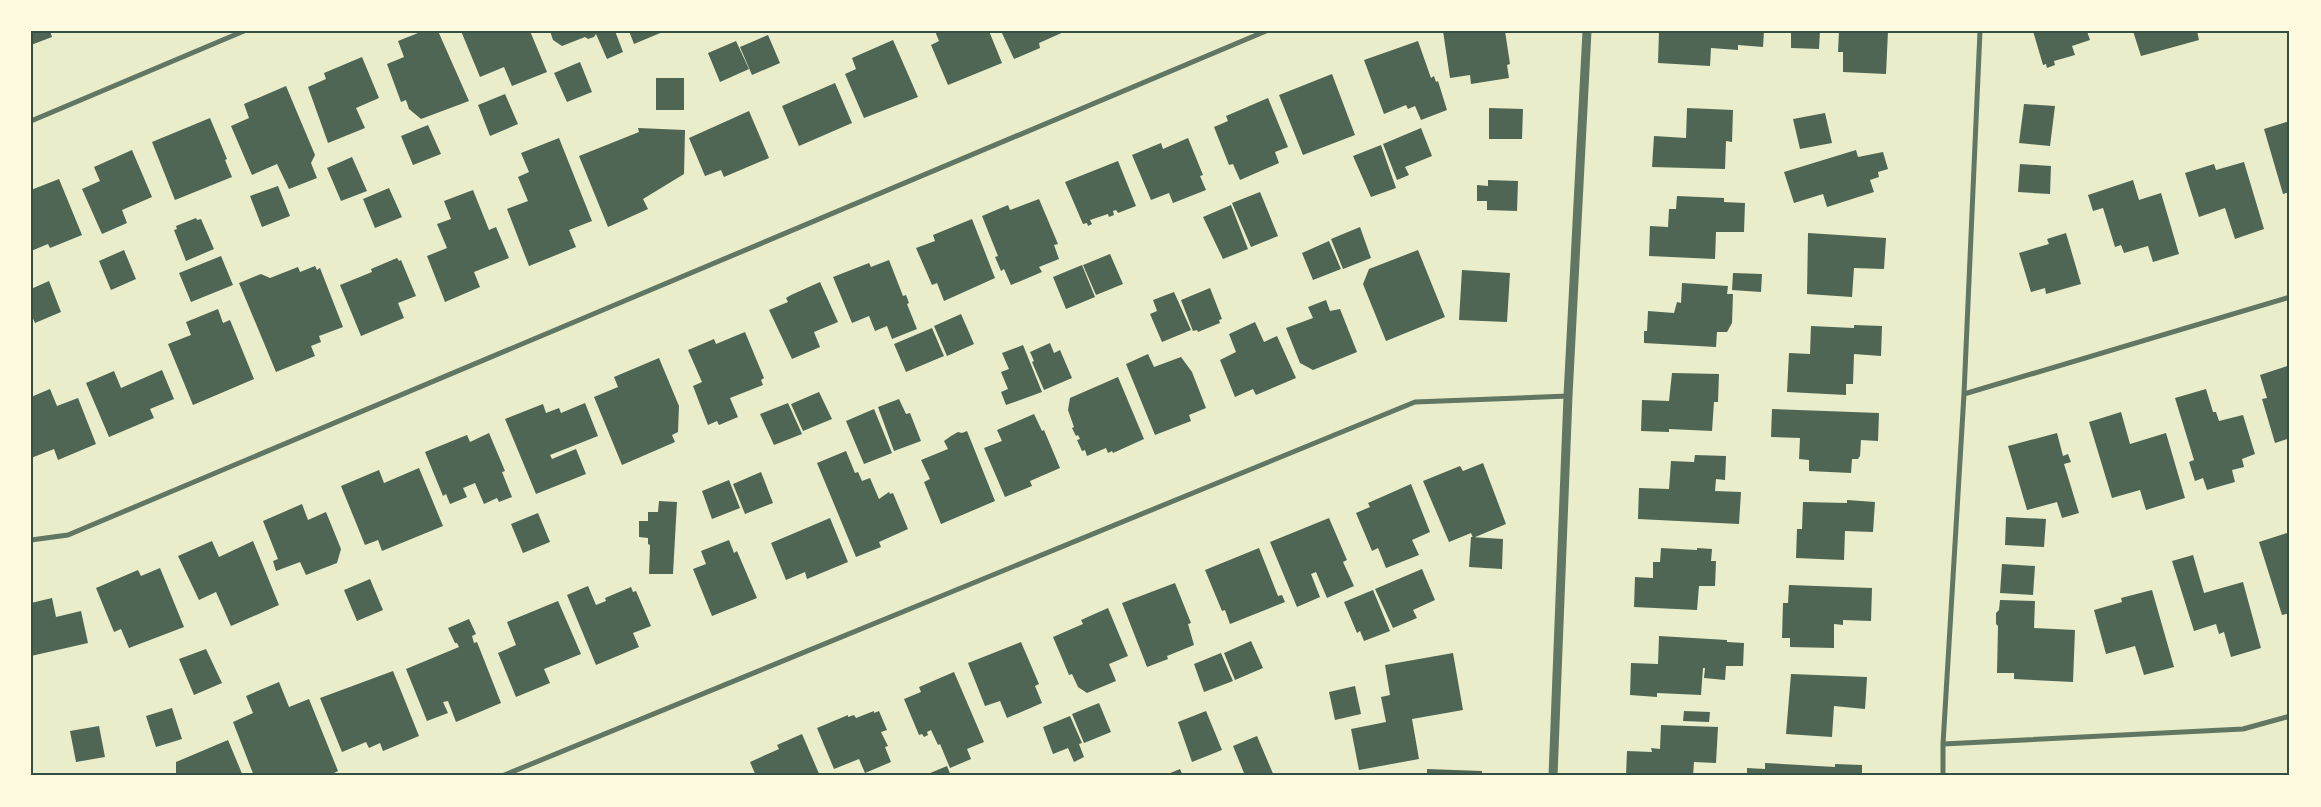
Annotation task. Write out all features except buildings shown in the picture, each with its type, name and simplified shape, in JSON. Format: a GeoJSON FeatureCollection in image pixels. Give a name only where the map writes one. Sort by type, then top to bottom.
{"type":"FeatureCollection","features":[{"type":"Feature","properties":{"kind":"street"},"geometry":{"type":"LineString","coordinates":[[31,121],[244,31]]}},
{"type":"Feature","properties":{"kind":"street"},"geometry":{"type":"LineString","coordinates":[[31,540],[68,535],[1266,31]]}},
{"type":"Feature","properties":{"kind":"street"},"geometry":{"type":"LineString","coordinates":[[1553,776],[1568,396],[1587,31]]}},
{"type":"Feature","properties":{"kind":"street"},"geometry":{"type":"LineString","coordinates":[[1943,776],[1943,744],[1964,394],[1980,31]]}},
{"type":"Feature","properties":{"kind":"street"},"geometry":{"type":"LineString","coordinates":[[1964,394],[2290,298]]}},
{"type":"Feature","properties":{"kind":"street"},"geometry":{"type":"LineString","coordinates":[[502,776],[1415,402],[1568,396]]}},
{"type":"Feature","properties":{"kind":"street"},"geometry":{"type":"LineString","coordinates":[[1943,744],[2244,729],[2290,716]]}}]}
